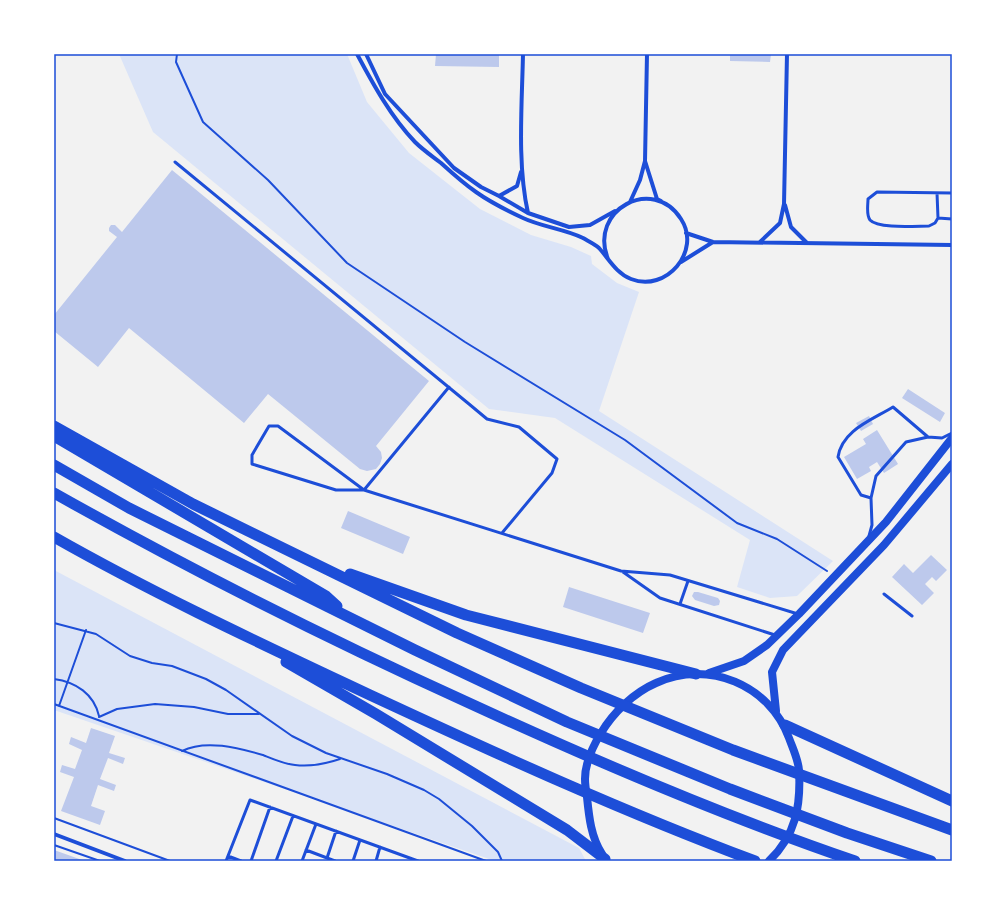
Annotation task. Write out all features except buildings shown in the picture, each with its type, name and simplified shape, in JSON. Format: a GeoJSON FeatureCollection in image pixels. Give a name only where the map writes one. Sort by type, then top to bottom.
{"type":"FeatureCollection","features":[{"type":"Feature","properties":{"kind":"highway"},"geometry":{"type":"LineString","coordinates":[[56,428],[193,504],[457,633],[581,688],[733,750],[857,797],[952,830]]}},
{"type":"Feature","properties":{"kind":"highway"},"geometry":{"type":"LineString","coordinates":[[56,428],[326,596],[346,614]]}},
{"type":"Feature","properties":{"kind":"highway"},"geometry":{"type":"LineString","coordinates":[[54,465],[130,508],[416,650],[567,722],[730,789],[847,833],[931,861]]}},
{"type":"Feature","properties":{"kind":"highway"},"geometry":{"type":"LineString","coordinates":[[54,493],[129,535],[320,634],[556,743],[730,815],[855,861]]}},
{"type":"Feature","properties":{"kind":"highway"},"geometry":{"type":"LineString","coordinates":[[54,537],[106,567],[259,643],[545,776],[690,837],[756,861]]}},
{"type":"Feature","properties":{"kind":"highway"},"geometry":{"type":"LineString","coordinates":[[300,556],[466,615],[700,674]]}},
{"type":"Feature","properties":{"kind":"highway"},"geometry":{"type":"LineString","coordinates":[[259,643],[295,668],[376,714],[567,830],[606,860]]}},
{"type":"Feature","properties":{"kind":"highway"},"geometry":{"type":"LineString","coordinates":[[785,725],[952,801]]}},
{"type":"Feature","properties":{"kind":"main road"},"geometry":{"type":"LineString","coordinates":[[606,860],[595,844],[589,815],[585,777],[593,746],[610,718],[639,693],[664,680],[680,676],[700,674],[744,661],[777,636],[866,545],[952,438]]}},
{"type":"Feature","properties":{"kind":"main road"},"geometry":{"type":"LineString","coordinates":[[776,712],[772,672],[778,658],[884,545],[952,464]]}},
{"type":"Feature","properties":{"kind":"main road"},"geometry":{"type":"LineString","coordinates":[[700,674],[728,678],[745,686],[760,696],[776,712],[785,725],[798,764],[800,795],[793,826],[779,851],[769,861]]}},
{"type":"Feature","properties":{"kind":"street"},"geometry":{"type":"LineString","coordinates":[[357,54],[380,96],[415,142],[476,192],[524,219],[582,237],[598,246],[622,275],[642,282],[654,281],[664,277],[681,263],[713,242]]}},
{"type":"Feature","properties":{"kind":"street"},"geometry":{"type":"LineString","coordinates":[[366,54],[385,94],[454,168],[481,188],[499,196],[528,213],[569,227],[590,225],[630,202],[641,199],[654,200],[665,204]]}},
{"type":"Feature","properties":{"kind":"street"},"geometry":{"type":"LineString","coordinates":[[523,54],[522,168],[523,193],[528,213]]}},
{"type":"Feature","properties":{"kind":"street"},"geometry":{"type":"LineString","coordinates":[[630,202],[640,180],[645,161],[647,54]]}},
{"type":"Feature","properties":{"kind":"street"},"geometry":{"type":"LineString","coordinates":[[759,242],[780,223],[784,204],[787,54]]}},
{"type":"Feature","properties":{"kind":"street"},"geometry":{"type":"LineString","coordinates":[[645,161],[657,199],[674,210],[682,219],[687,243],[681,263]]}},
{"type":"Feature","properties":{"kind":"street"},"geometry":{"type":"LineString","coordinates":[[499,196],[517,186],[522,168]]}},
{"type":"Feature","properties":{"kind":"street"},"geometry":{"type":"LineString","coordinates":[[784,204],[791,227],[808,243]]}},
{"type":"Feature","properties":{"kind":"street"},"geometry":{"type":"LineString","coordinates":[[608,259],[604,240],[606,227],[611,217],[618,209]]}},
{"type":"Feature","properties":{"kind":"street"},"geometry":{"type":"LineString","coordinates":[[686,233],[713,242],[952,245]]}},
{"type":"Feature","properties":{"kind":"street"},"geometry":{"type":"LineString","coordinates":[[54,834],[126,861]]}},
{"type":"Feature","properties":{"kind":"lane"},"geometry":{"type":"LineString","coordinates":[[175,162],[487,419],[519,427],[557,459],[552,474],[502,533]]}},
{"type":"Feature","properties":{"kind":"lane"},"geometry":{"type":"LineString","coordinates":[[937,193],[938,218],[935,223],[929,226],[879,225],[870,220],[868,215],[868,199],[877,192],[952,193]]}},
{"type":"Feature","properties":{"kind":"lane"},"geometry":{"type":"LineString","coordinates":[[938,218],[952,219]]}},
{"type":"Feature","properties":{"kind":"lane"},"geometry":{"type":"LineString","coordinates":[[364,490],[449,387]]}},
{"type":"Feature","properties":{"kind":"lane"},"geometry":{"type":"LineString","coordinates":[[871,498],[861,495],[838,457],[840,446],[849,433],[893,407],[928,437]]}},
{"type":"Feature","properties":{"kind":"lane"},"geometry":{"type":"LineString","coordinates":[[364,490],[278,426],[269,426],[252,455],[252,464],[336,490],[364,490],[621,571],[670,576],[800,614]]}},
{"type":"Feature","properties":{"kind":"lane"},"geometry":{"type":"LineString","coordinates":[[866,545],[872,525],[871,498],[876,476],[906,442],[928,437],[942,438],[952,433]]}},
{"type":"Feature","properties":{"kind":"lane"},"geometry":{"type":"LineString","coordinates":[[621,571],[660,598],[777,636]]}},
{"type":"Feature","properties":{"kind":"lane"},"geometry":{"type":"LineString","coordinates":[[680,604],[688,581]]}},
{"type":"Feature","properties":{"kind":"lane"},"geometry":{"type":"LineString","coordinates":[[884,594],[912,616]]}},
{"type":"Feature","properties":{"kind":"lane"},"geometry":{"type":"LineString","coordinates":[[226,861],[250,800],[418,861]]}},
{"type":"Feature","properties":{"kind":"lane"},"geometry":{"type":"LineString","coordinates":[[251,861],[270,807]]}},
{"type":"Feature","properties":{"kind":"lane"},"geometry":{"type":"LineString","coordinates":[[276,861],[293,816]]}},
{"type":"Feature","properties":{"kind":"lane"},"geometry":{"type":"LineString","coordinates":[[302,861],[316,824]]}},
{"type":"Feature","properties":{"kind":"lane"},"geometry":{"type":"LineString","coordinates":[[327,858],[336,831]]}},
{"type":"Feature","properties":{"kind":"lane"},"geometry":{"type":"LineString","coordinates":[[353,861],[360,840]]}},
{"type":"Feature","properties":{"kind":"lane"},"geometry":{"type":"LineString","coordinates":[[376,861],[380,847]]}},
{"type":"Feature","properties":{"kind":"lane"},"geometry":{"type":"LineString","coordinates":[[306,850],[335,861]]}},
{"type":"Feature","properties":{"kind":"lane"},"geometry":{"type":"LineString","coordinates":[[228,856],[241,861]]}},
{"type":"Feature","properties":{"kind":"lane"},"geometry":{"type":"LineString","coordinates":[[402,861],[404,856]]}},
{"type":"Feature","properties":{"kind":"path"},"geometry":{"type":"LineString","coordinates":[[177,54],[176,62],[203,122],[268,180],[347,263],[465,342],[625,440],[737,523],[777,539],[836,576]]}},
{"type":"Feature","properties":{"kind":"path"},"geometry":{"type":"LineString","coordinates":[[54,623],[86,630],[96,634],[130,656],[172,666],[206,679],[226,690],[292,736],[326,753],[406,782],[439,798],[472,826],[498,852],[502,861]]}},
{"type":"Feature","properties":{"kind":"path"},"geometry":{"type":"LineString","coordinates":[[59,706],[86,630]]}},
{"type":"Feature","properties":{"kind":"path"},"geometry":{"type":"LineString","coordinates":[[54,679],[68,682],[82,689],[89,696],[97,709],[99,721]]}},
{"type":"Feature","properties":{"kind":"path"},"geometry":{"type":"LineString","coordinates":[[54,704],[486,861]]}},
{"type":"Feature","properties":{"kind":"path"},"geometry":{"type":"LineString","coordinates":[[99,717],[117,710],[155,704],[194,707],[228,714],[260,714]]}},
{"type":"Feature","properties":{"kind":"path"},"geometry":{"type":"LineString","coordinates":[[182,751],[192,746],[225,747],[245,750],[294,765],[323,764],[342,759]]}},
{"type":"Feature","properties":{"kind":"path"},"geometry":{"type":"LineString","coordinates":[[54,818],[170,861]]}},
{"type":"Feature","properties":{"kind":"path"},"geometry":{"type":"LineString","coordinates":[[54,845],[100,861]]}},
{"type":"Feature","properties":{"kind":"shaded area"},"geometry":{"type":"Polygon","coordinates":[[[119,54],[347,54],[367,102],[409,153],[480,209],[531,235],[571,247],[591,256],[592,264],[617,283],[639,292],[599,411],[833,561],[797,596],[770,598],[737,587],[750,540],[555,418],[489,409],[153,132],[119,54]]]}},
{"type":"Feature","properties":{"kind":"shaded area"},"geometry":{"type":"Polygon","coordinates":[[[54,570],[579,848],[586,861],[495,861],[54,710],[54,570]]]}}]}
